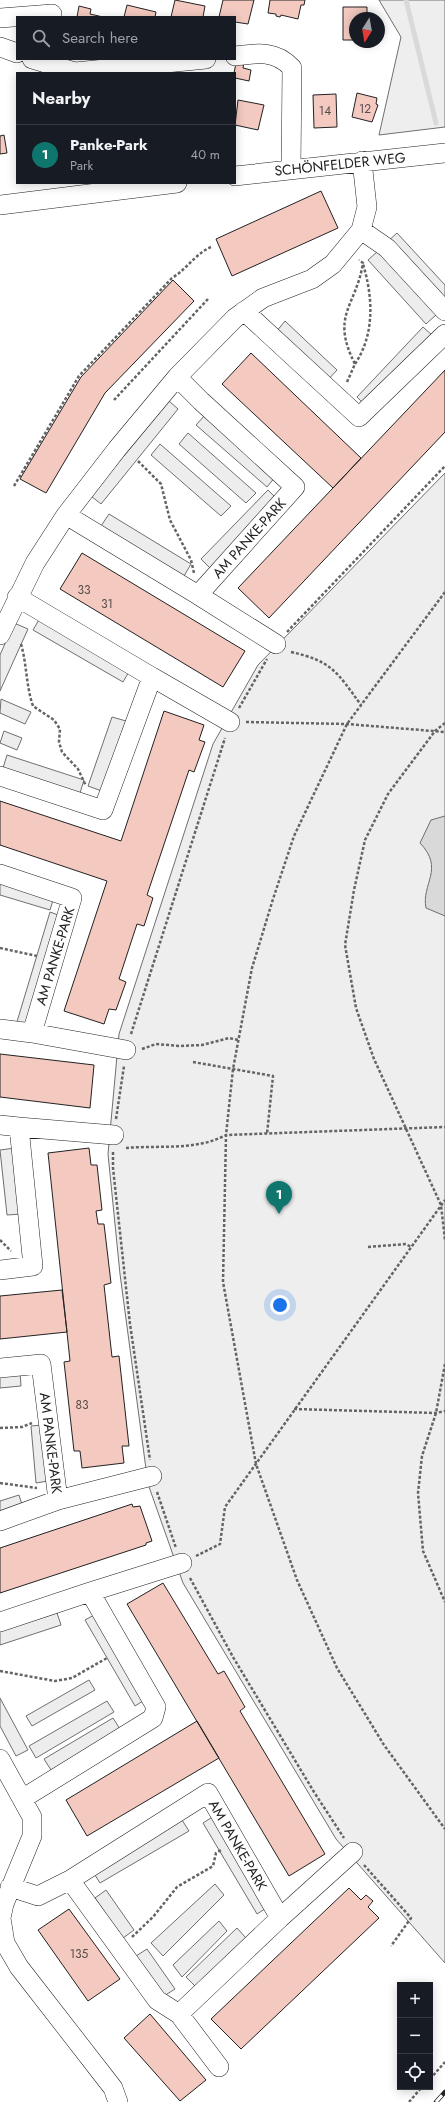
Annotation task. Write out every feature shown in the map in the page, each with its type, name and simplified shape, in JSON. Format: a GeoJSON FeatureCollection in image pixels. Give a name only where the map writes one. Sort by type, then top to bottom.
{"type":"FeatureCollection","features":[{"type":"Feature","properties":{"kind":"street"},"geometry":{"type":"LineString","coordinates":[[26,16],[52,14],[52,16]]}},
{"type":"Feature","properties":{"kind":"street"},"geometry":{"type":"LineString","coordinates":[[0,18],[16,17]]}},
{"type":"Feature","properties":{"kind":"street"},"geometry":{"type":"LineString","coordinates":[[0,47],[16,53]]}},
{"type":"Feature","properties":{"kind":"street"},"geometry":{"type":"LineString","coordinates":[[236,56],[261,53],[273,55],[286,62],[292,68],[291,169]]}},
{"type":"Feature","properties":{"kind":"street"},"geometry":{"type":"LineString","coordinates":[[38,60],[75,72],[196,60]]}},
{"type":"Feature","properties":{"kind":"street","name":"SCHÖNFELDER WEG"},"geometry":{"type":"LineString","coordinates":[[236,176],[445,153]]}},
{"type":"Feature","properties":{"kind":"street"},"geometry":{"type":"LineString","coordinates":[[0,635],[17,597],[35,563],[66,515],[117,448],[177,377],[235,318],[263,298],[312,279],[333,264],[361,230],[367,207],[362,161]]}},
{"type":"Feature","properties":{"kind":"street"},"geometry":{"type":"LineString","coordinates":[[0,205],[169,184]]}},
{"type":"Feature","properties":{"kind":"street"},"geometry":{"type":"LineString","coordinates":[[361,230],[387,248],[445,311]]}},
{"type":"Feature","properties":{"kind":"street"},"geometry":{"type":"LineString","coordinates":[[244,311],[359,417],[445,334]]}},
{"type":"Feature","properties":{"kind":"street","name":"AM PANKE-PARK"},"geometry":{"type":"LineString","coordinates":[[177,377],[295,487],[198,595]]}},
{"type":"Feature","properties":{"kind":"street"},"geometry":{"type":"LineString","coordinates":[[66,515],[276,644]]}},
{"type":"Feature","properties":{"kind":"street"},"geometry":{"type":"LineString","coordinates":[[17,597],[230,722]]}},
{"type":"Feature","properties":{"kind":"street"},"geometry":{"type":"LineString","coordinates":[[0,776],[103,810],[152,677]]}},
{"type":"Feature","properties":{"kind":"street","name":"AM PANKE-PARK"},"geometry":{"type":"LineString","coordinates":[[0,874],[72,898],[32,1033]]}},
{"type":"Feature","properties":{"kind":"street"},"geometry":{"type":"LineString","coordinates":[[0,1029],[32,1033],[126,1050]]}},
{"type":"Feature","properties":{"kind":"street"},"geometry":{"type":"LineString","coordinates":[[0,1125],[114,1136]]}},
{"type":"Feature","properties":{"kind":"street"},"geometry":{"type":"LineString","coordinates":[[0,1270],[33,1266],[19,1127]]}},
{"type":"Feature","properties":{"kind":"street","name":"AM PANKE-PARK"},"geometry":{"type":"LineString","coordinates":[[0,1368],[41,1364],[58,1494],[0,1521]]}},
{"type":"Feature","properties":{"kind":"street"},"geometry":{"type":"LineString","coordinates":[[58,1494],[152,1476]]}},
{"type":"Feature","properties":{"kind":"street"},"geometry":{"type":"LineString","coordinates":[[0,1622],[182,1563]]}},
{"type":"Feature","properties":{"kind":"street"},"geometry":{"type":"LineString","coordinates":[[22,1799],[154,1718],[156,1708],[90,1592]]}},
{"type":"Feature","properties":{"kind":"street"},"geometry":{"type":"LineString","coordinates":[[0,1758],[32,1817],[32,1836],[10,1887],[1,1918],[5,1942],[19,1967],[113,2088],[118,2102]]}},
{"type":"Feature","properties":{"kind":"street","name":"AM PANKE-PARK"},"geometry":{"type":"LineString","coordinates":[[10,1887],[38,1896],[70,1880],[208,1793],[280,1918]]}},
{"type":"Feature","properties":{"kind":"street"},"geometry":{"type":"LineString","coordinates":[[179,2014],[280,1918],[353,1852]]}},
{"type":"Feature","properties":{"kind":"street"},"geometry":{"type":"LineString","coordinates":[[70,1880],[157,2000],[179,2014],[219,2067]]}},
{"type":"Feature","properties":{"kind":"path"},"geometry":{"type":"LineString","coordinates":[[14,486],[79,376],[172,278],[181,273],[201,252],[211,248]]}},
{"type":"Feature","properties":{"kind":"path"},"geometry":{"type":"LineString","coordinates":[[342,401],[355,364],[364,350],[370,317],[370,295],[363,264],[357,258]]}},
{"type":"Feature","properties":{"kind":"path"},"geometry":{"type":"LineString","coordinates":[[355,364],[344,337],[344,324],[347,307],[361,274],[363,264]]}},
{"type":"Feature","properties":{"kind":"path"},"geometry":{"type":"LineString","coordinates":[[114,400],[208,298]]}},
{"type":"Feature","properties":{"kind":"path"},"geometry":{"type":"LineString","coordinates":[[138,461],[161,484],[170,520],[191,560],[198,595]]}},
{"type":"Feature","properties":{"kind":"path"},"geometry":{"type":"LineString","coordinates":[[391,1946],[411,1918],[353,1852],[314,1792],[233,1657],[182,1563],[167,1524],[152,1476],[127,1300],[113,1168],[114,1136],[126,1050],[230,722],[276,644],[445,466]]}},
{"type":"Feature","properties":{"kind":"path"},"geometry":{"type":"LineString","coordinates":[[445,592],[347,724],[294,836],[252,968],[232,1069],[226,1135],[223,1282],[256,1464],[297,1580],[337,1668],[384,1745],[445,1829]]}},
{"type":"Feature","properties":{"kind":"path"},"geometry":{"type":"LineString","coordinates":[[21,644],[24,655],[28,692],[33,706],[54,720],[60,729],[59,742],[62,752],[78,769],[87,787],[98,796],[107,799]]}},
{"type":"Feature","properties":{"kind":"path"},"geometry":{"type":"LineString","coordinates":[[276,644],[290,652],[314,657],[330,667],[343,680],[361,705]]}},
{"type":"Feature","properties":{"kind":"path"},"geometry":{"type":"LineString","coordinates":[[230,722],[347,724],[445,732]]}},
{"type":"Feature","properties":{"kind":"path"},"geometry":{"type":"LineString","coordinates":[[445,723],[435,731],[388,794],[365,840],[354,890],[345,945],[356,1008],[374,1059],[441,1205],[445,1240]]}},
{"type":"Feature","properties":{"kind":"path"},"geometry":{"type":"LineString","coordinates":[[0,948],[37,956]]}},
{"type":"Feature","properties":{"kind":"path"},"geometry":{"type":"LineString","coordinates":[[126,1050],[142,1050],[156,1044],[180,1046],[202,1045],[229,1038],[238,1040]]}},
{"type":"Feature","properties":{"kind":"path"},"geometry":{"type":"LineString","coordinates":[[193,1062],[273,1076],[267,1134]]}},
{"type":"Feature","properties":{"kind":"path"},"geometry":{"type":"LineString","coordinates":[[114,1136],[124,1148],[152,1146],[171,1147],[212,1143],[226,1135],[445,1127]]}},
{"type":"Feature","properties":{"kind":"path"},"geometry":{"type":"LineString","coordinates":[[182,1563],[220,1544],[225,1507],[445,1200]]}},
{"type":"Feature","properties":{"kind":"path"},"geometry":{"type":"LineString","coordinates":[[368,1247],[406,1244],[411,1247]]}},
{"type":"Feature","properties":{"kind":"path"},"geometry":{"type":"LineString","coordinates":[[445,1364],[436,1413],[422,1456],[418,1493],[423,1551],[445,1602]]}},
{"type":"Feature","properties":{"kind":"path"},"geometry":{"type":"LineString","coordinates":[[294,1409],[445,1412]]}},
{"type":"Feature","properties":{"kind":"path"},"geometry":{"type":"LineString","coordinates":[[0,1428],[22,1427],[31,1423],[48,1421]]}},
{"type":"Feature","properties":{"kind":"path"},"geometry":{"type":"LineString","coordinates":[[0,1483],[38,1488],[58,1494]]}},
{"type":"Feature","properties":{"kind":"path"},"geometry":{"type":"LineString","coordinates":[[0,1671],[55,1681],[72,1678],[123,1649]]}},
{"type":"Feature","properties":{"kind":"path"},"geometry":{"type":"LineString","coordinates":[[119,1947],[153,1917],[177,1887],[213,1866],[216,1853]]}},
{"type":"Feature","properties":{"kind":"path"},"geometry":{"type":"LineString","coordinates":[[433,2076],[445,2062]]}},
{"type":"Feature","properties":{"kind":"path"},"geometry":{"type":"LineString","coordinates":[[409,2102],[419,2090]]}},
{"type":"Feature","properties":{"kind":"shaded area"},"geometry":{"type":"Polygon","coordinates":[[[379,0],[445,0],[445,127],[379,135],[401,37],[379,0]]]}},
{"type":"Feature","properties":{"kind":"shaded area"},"geometry":{"type":"Polygon","coordinates":[[[397,233],[445,285],[445,305],[387,242],[397,233]]]}},
{"type":"Feature","properties":{"kind":"shaded area"},"geometry":{"type":"Polygon","coordinates":[[[378,251],[437,314],[426,324],[368,260],[378,251]]]}},
{"type":"Feature","properties":{"kind":"shaded area"},"geometry":{"type":"Polygon","coordinates":[[[285,321],[337,370],[327,381],[276,332],[285,321]]]}},
{"type":"Feature","properties":{"kind":"shaded area"},"geometry":{"type":"Polygon","coordinates":[[[423,327],[433,336],[366,406],[357,397],[423,327]]]}},
{"type":"Feature","properties":{"kind":"shaded area"},"geometry":{"type":"Polygon","coordinates":[[[169,401],[178,409],[101,504],[91,496],[169,401]]]}},
{"type":"Feature","properties":{"kind":"shaded area"},"geometry":{"type":"Polygon","coordinates":[[[206,414],[276,476],[267,487],[196,425],[206,414]]]}},
{"type":"Feature","properties":{"kind":"shaded area"},"geometry":{"type":"Polygon","coordinates":[[[188,433],[256,493],[246,503],[179,444],[188,433]]]}},
{"type":"Feature","properties":{"kind":"shaded area"},"geometry":{"type":"Polygon","coordinates":[[[160,444],[231,506],[221,516],[151,455],[160,444]]]}},
{"type":"Feature","properties":{"kind":"shaded area"},"geometry":{"type":"Polygon","coordinates":[[[445,473],[445,1963],[336,1839],[183,1583],[148,1484],[120,1274],[108,1154],[119,1034],[213,744],[258,665],[445,473]]]}},
{"type":"Feature","properties":{"kind":"shaded area"},"geometry":{"type":"Polygon","coordinates":[[[268,490],[277,499],[210,568],[201,559],[268,490]]]}},
{"type":"Feature","properties":{"kind":"shaded area"},"geometry":{"type":"Polygon","coordinates":[[[109,514],[191,564],[184,576],[101,526],[109,514]]]}},
{"type":"Feature","properties":{"kind":"shaded area"},"geometry":{"type":"Polygon","coordinates":[[[40,618],[130,670],[123,682],[33,630],[40,618]]]}},
{"type":"Feature","properties":{"kind":"shaded area"},"geometry":{"type":"Polygon","coordinates":[[[14,623],[28,629],[0,691],[0,655],[14,623]]]}},
{"type":"Feature","properties":{"kind":"shaded area"},"geometry":{"type":"Polygon","coordinates":[[[1,699],[31,712],[25,724],[0,713],[1,699]]]}},
{"type":"Feature","properties":{"kind":"shaded area"},"geometry":{"type":"Polygon","coordinates":[[[112,717],[126,721],[102,791],[88,786],[112,717]]]}},
{"type":"Feature","properties":{"kind":"shaded area"},"geometry":{"type":"Polygon","coordinates":[[[4,731],[22,738],[17,750],[0,743],[4,731]]]}},
{"type":"Feature","properties":{"kind":"shaded area"},"geometry":{"type":"Polygon","coordinates":[[[7,755],[84,780],[80,793],[3,768],[7,755]]]}},
{"type":"Feature","properties":{"kind":"shaded area"},"geometry":{"type":"Polygon","coordinates":[[[445,816],[445,916],[426,908],[426,891],[432,869],[431,861],[427,852],[420,843],[431,820],[445,816]]]}},
{"type":"Feature","properties":{"kind":"shaded area"},"geometry":{"type":"Polygon","coordinates":[[[0,880],[54,897],[50,910],[0,895],[0,880]]]}},
{"type":"Feature","properties":{"kind":"shaded area"},"geometry":{"type":"Polygon","coordinates":[[[50,912],[61,916],[27,1028],[16,1025],[50,912]]]}},
{"type":"Feature","properties":{"kind":"shaded area"},"geometry":{"type":"Polygon","coordinates":[[[15,1148],[22,1214],[7,1215],[0,1150],[15,1148]]]}},
{"type":"Feature","properties":{"kind":"shaded area"},"geometry":{"type":"Polygon","coordinates":[[[20,1372],[21,1386],[0,1388],[0,1374],[20,1372]]]}},
{"type":"Feature","properties":{"kind":"shaded area"},"geometry":{"type":"Polygon","coordinates":[[[43,1425],[48,1481],[36,1483],[31,1426],[43,1425]]]}},
{"type":"Feature","properties":{"kind":"shaded area"},"geometry":{"type":"Polygon","coordinates":[[[19,1495],[23,1508],[0,1515],[0,1501],[19,1495]]]}},
{"type":"Feature","properties":{"kind":"shaded area"},"geometry":{"type":"Polygon","coordinates":[[[57,1613],[61,1625],[0,1645],[0,1631],[57,1613]]]}},
{"type":"Feature","properties":{"kind":"shaded area"},"geometry":{"type":"Polygon","coordinates":[[[96,1614],[146,1699],[135,1706],[85,1620],[96,1614]]]}},
{"type":"Feature","properties":{"kind":"shaded area"},"geometry":{"type":"Polygon","coordinates":[[[89,1680],[95,1690],[32,1726],[26,1716],[89,1680]]]}},
{"type":"Feature","properties":{"kind":"shaded area"},"geometry":{"type":"Polygon","coordinates":[[[0,1698],[28,1750],[16,1756],[0,1726],[0,1698]]]}},
{"type":"Feature","properties":{"kind":"shaded area"},"geometry":{"type":"Polygon","coordinates":[[[107,1701],[114,1712],[36,1758],[29,1746],[107,1701]]]}},
{"type":"Feature","properties":{"kind":"shaded area"},"geometry":{"type":"Polygon","coordinates":[[[113,1718],[120,1729],[51,1770],[44,1759],[113,1718]]]}},
{"type":"Feature","properties":{"kind":"shaded area"},"geometry":{"type":"Polygon","coordinates":[[[214,1816],[268,1907],[257,1914],[203,1823],[214,1816]]]}},
{"type":"Feature","properties":{"kind":"shaded area"},"geometry":{"type":"Polygon","coordinates":[[[182,1820],[189,1831],[100,1883],[93,1872],[182,1820]]]}},
{"type":"Feature","properties":{"kind":"shaded area"},"geometry":{"type":"Polygon","coordinates":[[[215,1884],[224,1895],[163,1956],[151,1943],[215,1884]]]}},
{"type":"Feature","properties":{"kind":"shaded area"},"geometry":{"type":"Polygon","coordinates":[[[106,1890],[134,1930],[123,1938],[95,1898],[106,1890]]]}},
{"type":"Feature","properties":{"kind":"shaded area"},"geometry":{"type":"Polygon","coordinates":[[[219,1921],[227,1931],[182,1977],[173,1965],[219,1921]]]}},
{"type":"Feature","properties":{"kind":"shaded area"},"geometry":{"type":"Polygon","coordinates":[[[237,1928],[246,1938],[195,1986],[186,1977],[237,1928]]]}},
{"type":"Feature","properties":{"kind":"shaded area"},"geometry":{"type":"Polygon","coordinates":[[[147,1949],[175,1989],[164,1996],[136,1956],[147,1949]]]}},
{"type":"Feature","properties":{"kind":"building"},"geometry":{"type":"Polygon","coordinates":[[[175,0],[205,6],[203,16],[171,16],[175,0]]]}},
{"type":"Feature","properties":{"kind":"building"},"geometry":{"type":"Polygon","coordinates":[[[223,0],[254,0],[248,24],[236,22],[236,16],[219,16],[223,0]]]}},
{"type":"Feature","properties":{"kind":"building"},"geometry":{"type":"Polygon","coordinates":[[[270,0],[305,0],[304,5],[301,5],[298,19],[281,15],[280,17],[276,16],[276,14],[268,13],[270,0]]]}},
{"type":"Feature","properties":{"kind":"building"},"geometry":{"type":"Polygon","coordinates":[[[127,5],[156,12],[155,16],[124,16],[127,5]]]}},
{"type":"Feature","properties":{"kind":"building"},"geometry":{"type":"Polygon","coordinates":[[[79,6],[91,9],[90,14],[99,16],[77,16],[79,6]]]}},
{"type":"Feature","properties":{"kind":"building"},"geometry":{"type":"Polygon","coordinates":[[[343,7],[367,7],[367,12],[349,12],[349,40],[343,40],[343,7]]]}},
{"type":"Feature","properties":{"kind":"building"},"geometry":{"type":"Polygon","coordinates":[[[244,62],[243,68],[251,70],[249,81],[236,78],[236,72],[234,72],[236,63],[244,62]]]}},
{"type":"Feature","properties":{"kind":"building"},"geometry":{"type":"Polygon","coordinates":[[[357,93],[377,98],[376,104],[378,105],[372,122],[352,117],[357,93]]]}},
{"type":"Feature","properties":{"kind":"building"},"geometry":{"type":"Polygon","coordinates":[[[336,94],[337,127],[314,128],[313,95],[336,94]]]}},
{"type":"Feature","properties":{"kind":"building"},"geometry":{"type":"Polygon","coordinates":[[[238,100],[264,105],[258,130],[236,125],[238,100]]]}},
{"type":"Feature","properties":{"kind":"building"},"geometry":{"type":"Polygon","coordinates":[[[4,135],[7,153],[0,154],[0,136],[4,135]]]}},
{"type":"Feature","properties":{"kind":"building"},"geometry":{"type":"Polygon","coordinates":[[[321,191],[338,228],[232,276],[216,239],[321,191]]]}},
{"type":"Feature","properties":{"kind":"building"},"geometry":{"type":"Polygon","coordinates":[[[173,280],[194,301],[105,393],[46,493],[20,479],[81,377],[173,280]]]}},
{"type":"Feature","properties":{"kind":"building"},"geometry":{"type":"Polygon","coordinates":[[[251,353],[361,458],[333,488],[222,384],[251,353]]]}},
{"type":"Feature","properties":{"kind":"building"},"geometry":{"type":"Polygon","coordinates":[[[445,370],[445,432],[269,618],[238,588],[445,370]]]}},
{"type":"Feature","properties":{"kind":"building"},"geometry":{"type":"Polygon","coordinates":[[[82,553],[245,651],[223,687],[60,589],[82,553]]]}},
{"type":"Feature","properties":{"kind":"building"},"geometry":{"type":"Polygon","coordinates":[[[164,711],[204,725],[199,740],[205,742],[194,772],[189,770],[147,895],[153,898],[144,926],[137,924],[119,979],[126,982],[116,1010],[109,1009],[104,1024],[64,1011],[107,881],[0,845],[0,801],[121,841],[164,711]]]}},
{"type":"Feature","properties":{"kind":"building"},"geometry":{"type":"Polygon","coordinates":[[[0,1054],[94,1065],[90,1108],[0,1097],[0,1054]]]}},
{"type":"Feature","properties":{"kind":"building"},"geometry":{"type":"Polygon","coordinates":[[[89,1148],[91,1165],[97,1165],[102,1210],[96,1211],[98,1224],[104,1224],[111,1283],[104,1285],[112,1357],[119,1356],[129,1446],[122,1446],[124,1463],[82,1468],[80,1451],[74,1451],[64,1362],[70,1361],[48,1153],[89,1148]]]}},
{"type":"Feature","properties":{"kind":"building"},"geometry":{"type":"Polygon","coordinates":[[[62,1290],[67,1332],[0,1339],[0,1296],[62,1290]]]}},
{"type":"Feature","properties":{"kind":"building"},"geometry":{"type":"Polygon","coordinates":[[[132,1504],[133,1507],[140,1506],[152,1541],[146,1543],[146,1545],[0,1593],[0,1548],[132,1504]]]}},
{"type":"Feature","properties":{"kind":"building"},"geometry":{"type":"Polygon","coordinates":[[[163,1583],[218,1674],[224,1671],[245,1707],[240,1711],[325,1854],[289,1876],[127,1604],[163,1583]]]}},
{"type":"Feature","properties":{"kind":"building"},"geometry":{"type":"Polygon","coordinates":[[[197,1721],[219,1758],[87,1836],[66,1800],[197,1721]]]}},
{"type":"Feature","properties":{"kind":"building"},"geometry":{"type":"Polygon","coordinates":[[[349,1888],[361,1900],[366,1895],[373,1901],[368,1907],[379,1918],[241,2049],[211,2019],[349,1888]]]}},
{"type":"Feature","properties":{"kind":"building"},"geometry":{"type":"Polygon","coordinates":[[[69,1909],[120,1979],[88,2001],[38,1930],[69,1909]]]}},
{"type":"Feature","properties":{"kind":"building"},"geometry":{"type":"Polygon","coordinates":[[[150,2014],[206,2080],[180,2101],[124,2038],[150,2014]]]}},
{"type":"Feature","properties":{"kind":"waterway"},"geometry":{"type":"LineString","coordinates":[[406,0],[436,123]]}},
{"type":"Feature","properties":{"kind":"railway"},"geometry":{"type":"LineString","coordinates":[[436,2102],[445,2092]]}},
{"type":"Feature","properties":{"kind":"place","name":"Panke-Park"},"geometry":{"type":"Point","coordinates":[279,1214]}}]}
